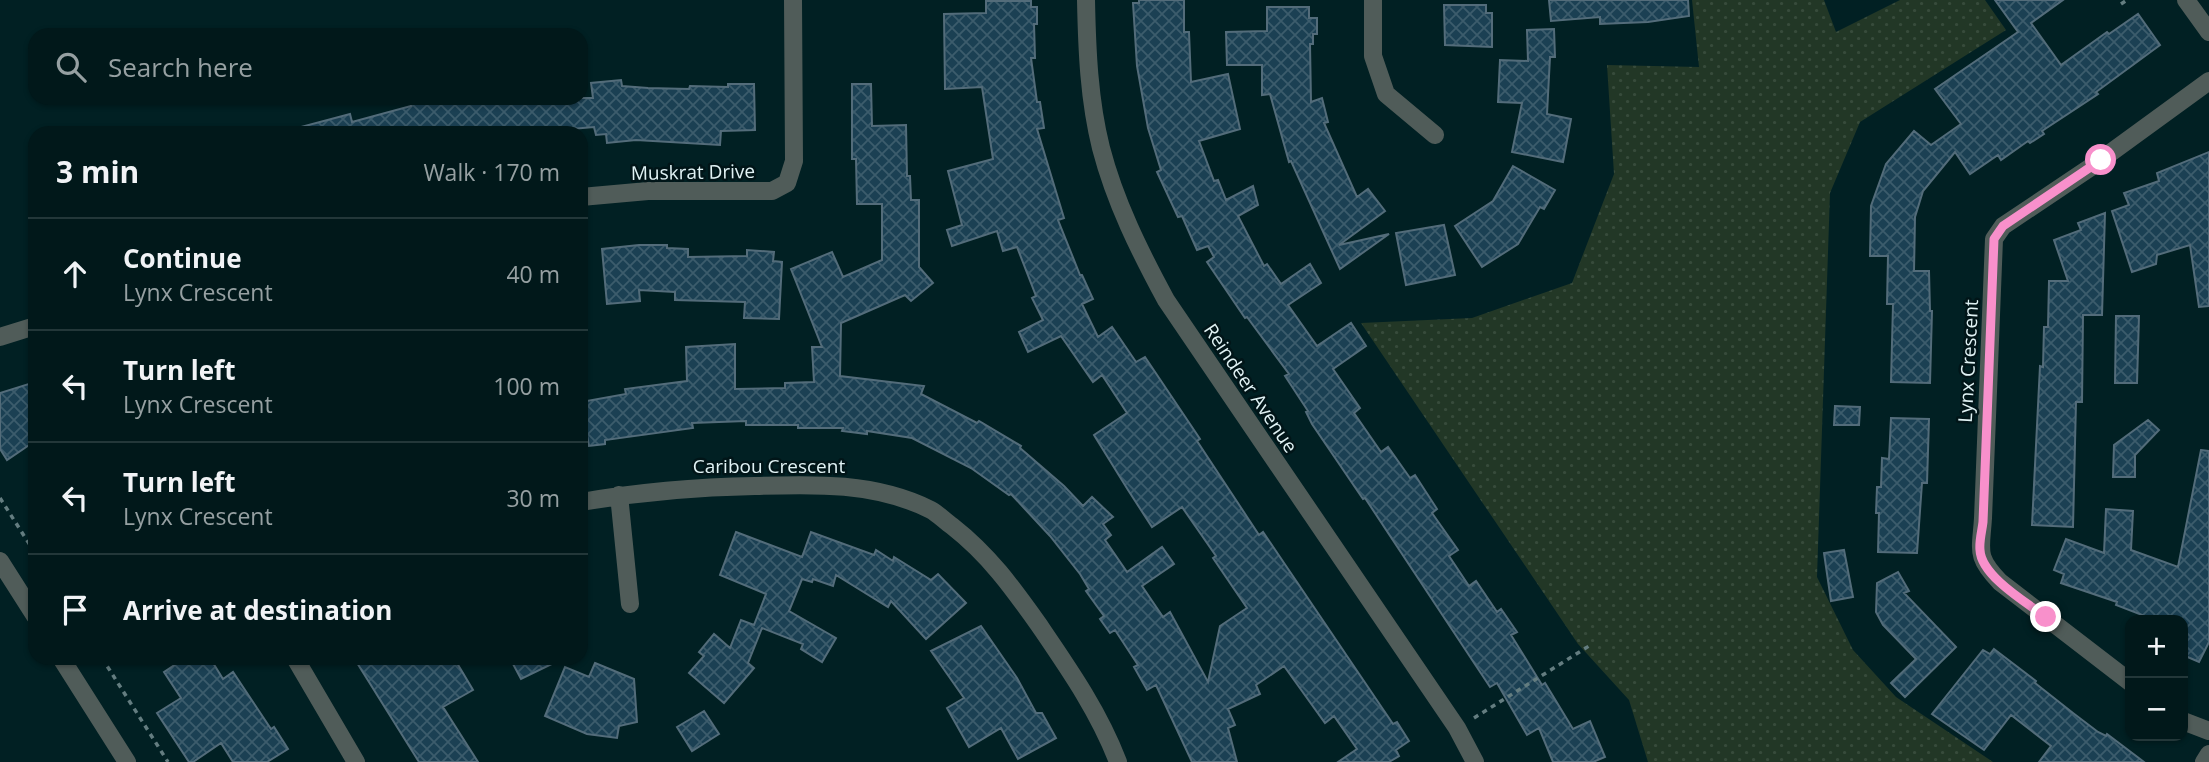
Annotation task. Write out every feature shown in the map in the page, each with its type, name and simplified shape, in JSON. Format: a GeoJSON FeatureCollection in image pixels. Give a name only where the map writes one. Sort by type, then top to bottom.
{"type":"FeatureCollection","features":[{"type":"Feature","properties":{"kind":"street","name":"Muskrat Drive"},"geometry":{"type":"LineString","coordinates":[[588,196],[648,191],[772,191],[787,183],[794,161],[793,0]]}},
{"type":"Feature","properties":{"kind":"street","name":"Reindeer Avenue"},"geometry":{"type":"LineString","coordinates":[[1086,0],[1088,67],[1101,149],[1138,247],[1166,300],[1457,728],[1475,762]]}},
{"type":"Feature","properties":{"kind":"street"},"geometry":{"type":"LineString","coordinates":[[1373,0],[1373,56],[1386,94],[1435,135]]}},
{"type":"Feature","properties":{"kind":"street"},"geometry":{"type":"LineString","coordinates":[[2186,0],[2209,32]]}},
{"type":"Feature","properties":{"kind":"street","name":"Lynx Crescent"},"geometry":{"type":"LineString","coordinates":[[2125,678],[2000,582],[1986,568],[1980,553],[1994,239],[2003,226],[2091,167],[2209,80]]}},
{"type":"Feature","properties":{"kind":"street"},"geometry":{"type":"LineString","coordinates":[[0,337],[28,328]]}},
{"type":"Feature","properties":{"kind":"street","name":"Caribou Crescent"},"geometry":{"type":"LineString","coordinates":[[588,501],[690,487],[815,484],[858,487],[932,511],[969,540],[1002,572],[1077,680],[1118,762]]}},
{"type":"Feature","properties":{"kind":"street"},"geometry":{"type":"LineString","coordinates":[[619,495],[630,604]]}},
{"type":"Feature","properties":{"kind":"street"},"geometry":{"type":"LineString","coordinates":[[0,561],[28,605]]}},
{"type":"Feature","properties":{"kind":"street"},"geometry":{"type":"LineString","coordinates":[[65,665],[127,762]]}},
{"type":"Feature","properties":{"kind":"street"},"geometry":{"type":"LineString","coordinates":[[299,665],[356,762]]}},
{"type":"Feature","properties":{"kind":"street"},"geometry":{"type":"LineString","coordinates":[[2188,723],[2209,732]]}},
{"type":"Feature","properties":{"kind":"street"},"geometry":{"type":"LineString","coordinates":[[2204,762],[2209,754]]}},
{"type":"Feature","properties":{"kind":"path"},"geometry":{"type":"LineString","coordinates":[[2121,4],[2127,0]]}},
{"type":"Feature","properties":{"kind":"path"},"geometry":{"type":"LineString","coordinates":[[0,498],[28,542]]}},
{"type":"Feature","properties":{"kind":"path"},"geometry":{"type":"LineString","coordinates":[[1457,728],[1589,646]]}},
{"type":"Feature","properties":{"kind":"path"},"geometry":{"type":"LineString","coordinates":[[106,665],[168,762]]}},
{"type":"Feature","properties":{"kind":"green space"},"geometry":{"type":"Polygon","coordinates":[[[1692,0],[1824,0],[1836,32],[1900,0],[1985,0],[2006,30],[1860,122],[1830,193],[1817,577],[1853,650],[1896,697],[1993,762],[1648,762],[1629,700],[1578,644],[1361,323],[1472,318],[1572,283],[1614,174],[1607,65],[1699,67],[1692,0]]]}},
{"type":"Feature","properties":{"kind":"building"},"geometry":{"type":"Polygon","coordinates":[[[1139,0],[1184,0],[1184,32],[1189,32],[1191,82],[1228,74],[1240,129],[1199,141],[1214,181],[1218,180],[1226,200],[1253,186],[1258,205],[1238,216],[1264,266],[1267,264],[1281,284],[1310,264],[1321,283],[1288,305],[1317,346],[1351,323],[1366,346],[1333,369],[1360,408],[1354,413],[1381,452],[1388,447],[1410,478],[1415,475],[1437,509],[1432,513],[1458,550],[1449,556],[1469,586],[1476,581],[1497,612],[1501,609],[1517,632],[1511,635],[1542,685],[1545,683],[1573,729],[1590,721],[1605,757],[1593,762],[1553,762],[1539,728],[1527,735],[1497,683],[1490,687],[1365,498],[1363,499],[1312,424],[1306,412],[1308,411],[1285,376],[1289,374],[1247,317],[1245,318],[1207,262],[1214,257],[1208,246],[1197,250],[1182,216],[1178,217],[1157,172],[1161,170],[1148,128],[1137,66],[1133,3],[1139,3],[1139,0]]]}},
{"type":"Feature","properties":{"kind":"building"},"geometry":{"type":"Polygon","coordinates":[[[1549,0],[1688,0],[1689,16],[1648,22],[1600,24],[1600,17],[1551,21],[1549,0]]]}},
{"type":"Feature","properties":{"kind":"building"},"geometry":{"type":"Polygon","coordinates":[[[1995,0],[2063,0],[2031,23],[2061,65],[2107,32],[2109,34],[2138,14],[2160,45],[2096,92],[2098,94],[2042,131],[2044,134],[2030,143],[2028,141],[2001,160],[1998,155],[1970,174],[1955,152],[1923,191],[1915,217],[1914,271],[1929,271],[1932,311],[1930,383],[1891,382],[1893,304],[1887,304],[1888,256],[1870,256],[1871,206],[1886,164],[1914,131],[1931,145],[1961,124],[1935,89],[2018,32],[1995,0]]]}},
{"type":"Feature","properties":{"kind":"building"},"geometry":{"type":"Polygon","coordinates":[[[986,1],[1031,1],[1031,7],[1037,7],[1037,24],[1034,24],[1035,58],[1031,58],[1037,102],[1040,102],[1044,128],[1037,129],[1064,218],[1058,220],[1080,275],[1093,299],[1082,304],[1098,337],[1112,327],[1136,362],[1145,357],[1259,535],[1263,532],[1393,724],[1397,722],[1409,741],[1396,750],[1399,756],[1389,762],[1338,762],[1357,749],[1334,716],[1325,723],[1284,666],[1256,685],[1260,694],[1228,709],[1235,725],[1228,728],[1237,762],[1192,762],[1156,685],[1147,690],[1134,667],[1138,665],[1115,630],[1110,633],[1100,619],[1104,616],[1086,591],[1089,589],[1080,574],[1050,536],[1011,494],[971,468],[912,438],[867,431],[867,434],[842,431],[843,428],[746,425],[746,421],[692,423],[693,428],[605,440],[605,444],[589,446],[588,401],[626,394],[625,389],[687,381],[686,347],[735,344],[735,389],[785,388],[785,383],[814,382],[812,347],[822,347],[791,269],[832,252],[843,277],[882,260],[882,204],[857,204],[856,159],[852,159],[852,84],[871,84],[872,126],[906,125],[907,176],[910,176],[911,200],[919,200],[919,267],[933,283],[911,301],[905,295],[841,323],[840,376],[924,386],[921,394],[977,423],[979,421],[1021,446],[1020,448],[1083,506],[1092,497],[1113,517],[1103,524],[1111,535],[1105,540],[1127,572],[1162,547],[1174,564],[1142,586],[1163,617],[1170,612],[1208,682],[1220,626],[1247,608],[1182,507],[1152,527],[1128,490],[1094,435],[1127,413],[1102,375],[1093,382],[1061,336],[1028,352],[1019,332],[1043,320],[1032,298],[1036,296],[1017,247],[1003,251],[997,231],[952,246],[947,230],[962,225],[948,171],[993,159],[982,87],[945,89],[944,14],[986,13],[986,1]]]}},
{"type":"Feature","properties":{"kind":"building"},"geometry":{"type":"Polygon","coordinates":[[[1444,5],[1486,5],[1486,13],[1492,13],[1492,47],[1445,45],[1444,5]]]}},
{"type":"Feature","properties":{"kind":"building"},"geometry":{"type":"Polygon","coordinates":[[[1267,7],[1309,7],[1309,18],[1317,18],[1317,34],[1313,34],[1313,44],[1310,44],[1311,102],[1322,98],[1328,122],[1324,123],[1357,197],[1368,189],[1385,211],[1339,245],[1389,234],[1340,269],[1291,161],[1289,162],[1270,94],[1262,95],[1262,65],[1227,65],[1226,32],[1267,31],[1267,7]]]}},
{"type":"Feature","properties":{"kind":"building"},"geometry":{"type":"Polygon","coordinates":[[[1554,29],[1555,57],[1550,57],[1547,114],[1571,119],[1563,162],[1512,152],[1522,103],[1498,102],[1500,60],[1528,61],[1527,30],[1554,29]]]}},
{"type":"Feature","properties":{"kind":"building"},"geometry":{"type":"Polygon","coordinates":[[[621,80],[622,86],[689,89],[690,86],[728,87],[728,84],[754,84],[755,130],[721,131],[720,145],[636,140],[607,143],[606,134],[596,135],[594,127],[588,126],[305,126],[350,114],[352,122],[411,105],[588,105],[588,98],[593,98],[591,83],[621,80]]]}},
{"type":"Feature","properties":{"kind":"building"},"geometry":{"type":"Polygon","coordinates":[[[2209,152],[2209,306],[2199,307],[2190,245],[2157,255],[2156,264],[2132,272],[2112,211],[2129,205],[2124,193],[2159,181],[2157,173],[2209,152]]]}},
{"type":"Feature","properties":{"kind":"building"},"geometry":{"type":"Polygon","coordinates":[[[1513,166],[1555,190],[1544,209],[1540,207],[1518,244],[1482,267],[1455,226],[1493,201],[1513,166]]]}},
{"type":"Feature","properties":{"kind":"building"},"geometry":{"type":"Polygon","coordinates":[[[2105,213],[2102,315],[2083,315],[2082,402],[2076,402],[2073,527],[2032,525],[2040,366],[2043,367],[2044,327],[2048,327],[2049,281],[2068,281],[2054,240],[2081,230],[2078,223],[2105,213]]]}},
{"type":"Feature","properties":{"kind":"building"},"geometry":{"type":"Polygon","coordinates":[[[1444,225],[1455,275],[1406,285],[1396,233],[1444,225]]]}},
{"type":"Feature","properties":{"kind":"building"},"geometry":{"type":"Polygon","coordinates":[[[667,245],[667,248],[688,249],[688,257],[747,256],[747,250],[774,252],[773,261],[782,262],[779,319],[744,318],[745,302],[675,300],[675,292],[639,290],[640,301],[607,304],[602,249],[667,245]]]}},
{"type":"Feature","properties":{"kind":"building"},"geometry":{"type":"Polygon","coordinates":[[[2116,316],[2139,316],[2137,383],[2115,383],[2116,316]]]}},
{"type":"Feature","properties":{"kind":"building"},"geometry":{"type":"Polygon","coordinates":[[[28,384],[28,446],[7,460],[0,449],[0,393],[28,384]]]}},
{"type":"Feature","properties":{"kind":"building"},"geometry":{"type":"Polygon","coordinates":[[[1835,406],[1860,407],[1859,425],[1834,425],[1835,406]]]}},
{"type":"Feature","properties":{"kind":"building"},"geometry":{"type":"Polygon","coordinates":[[[1891,418],[1929,419],[1927,483],[1922,483],[1917,553],[1878,552],[1877,487],[1881,487],[1882,458],[1889,459],[1891,418]]]}},
{"type":"Feature","properties":{"kind":"building"},"geometry":{"type":"Polygon","coordinates":[[[2148,420],[2159,430],[2135,455],[2135,477],[2113,477],[2114,445],[2148,420]]]}},
{"type":"Feature","properties":{"kind":"building"},"geometry":{"type":"Polygon","coordinates":[[[2201,450],[2209,451],[2209,642],[2199,662],[2188,657],[2188,615],[2142,615],[2116,605],[2117,602],[2061,583],[2064,574],[2054,570],[2066,539],[2104,553],[2106,509],[2133,511],[2131,550],[2178,567],[2201,450]]]}},
{"type":"Feature","properties":{"kind":"building"},"geometry":{"type":"Polygon","coordinates":[[[736,532],[802,557],[811,532],[874,555],[876,550],[893,561],[894,557],[931,580],[938,574],[966,603],[926,639],[891,601],[888,607],[836,575],[833,586],[813,579],[812,582],[802,579],[789,611],[836,638],[822,662],[801,649],[803,644],[762,628],[748,663],[754,668],[724,703],[689,673],[704,656],[699,652],[714,634],[730,648],[741,620],[754,625],[766,594],[720,575],[736,532]]]}},
{"type":"Feature","properties":{"kind":"building"},"geometry":{"type":"Polygon","coordinates":[[[1844,550],[1853,597],[1831,601],[1824,553],[1844,550]]]}},
{"type":"Feature","properties":{"kind":"building"},"geometry":{"type":"Polygon","coordinates":[[[1898,572],[1909,591],[1904,593],[1956,647],[1905,697],[1891,683],[1916,659],[1883,625],[1876,612],[1877,583],[1898,572]]]}},
{"type":"Feature","properties":{"kind":"building"},"geometry":{"type":"Polygon","coordinates":[[[981,626],[1017,678],[1036,713],[1042,713],[1056,738],[1018,759],[1001,728],[969,747],[947,708],[964,698],[931,651],[981,626]]]}},
{"type":"Feature","properties":{"kind":"building"},"geometry":{"type":"Polygon","coordinates":[[[1994,649],[2098,732],[2106,736],[2107,734],[2144,762],[2039,762],[2051,746],[2011,715],[1984,750],[1932,714],[1983,650],[1990,654],[1994,649]]]}},
{"type":"Feature","properties":{"kind":"building"},"geometry":{"type":"Polygon","coordinates":[[[595,663],[634,679],[637,722],[619,726],[617,738],[587,734],[545,716],[565,667],[589,677],[595,663]]]}},
{"type":"Feature","properties":{"kind":"building"},"geometry":{"type":"Polygon","coordinates":[[[174,665],[214,665],[223,679],[233,672],[271,729],[274,727],[288,749],[267,762],[233,762],[221,743],[189,762],[157,713],[181,698],[164,672],[174,665]]]}},
{"type":"Feature","properties":{"kind":"building"},"geometry":{"type":"Polygon","coordinates":[[[358,665],[458,665],[473,690],[443,707],[478,762],[419,762],[358,665]]]}},
{"type":"Feature","properties":{"kind":"building"},"geometry":{"type":"Polygon","coordinates":[[[514,665],[550,665],[521,679],[514,665]]]}},
{"type":"Feature","properties":{"kind":"building"},"geometry":{"type":"Polygon","coordinates":[[[704,711],[719,734],[692,751],[677,727],[704,711]]]}},
{"type":"Feature","properties":{"kind":"route"},"geometry":{"type":"LineString","coordinates":[[2046,617],[2000,582],[1986,568],[1980,553],[1994,239],[2003,226],[2101,160]]}}]}
